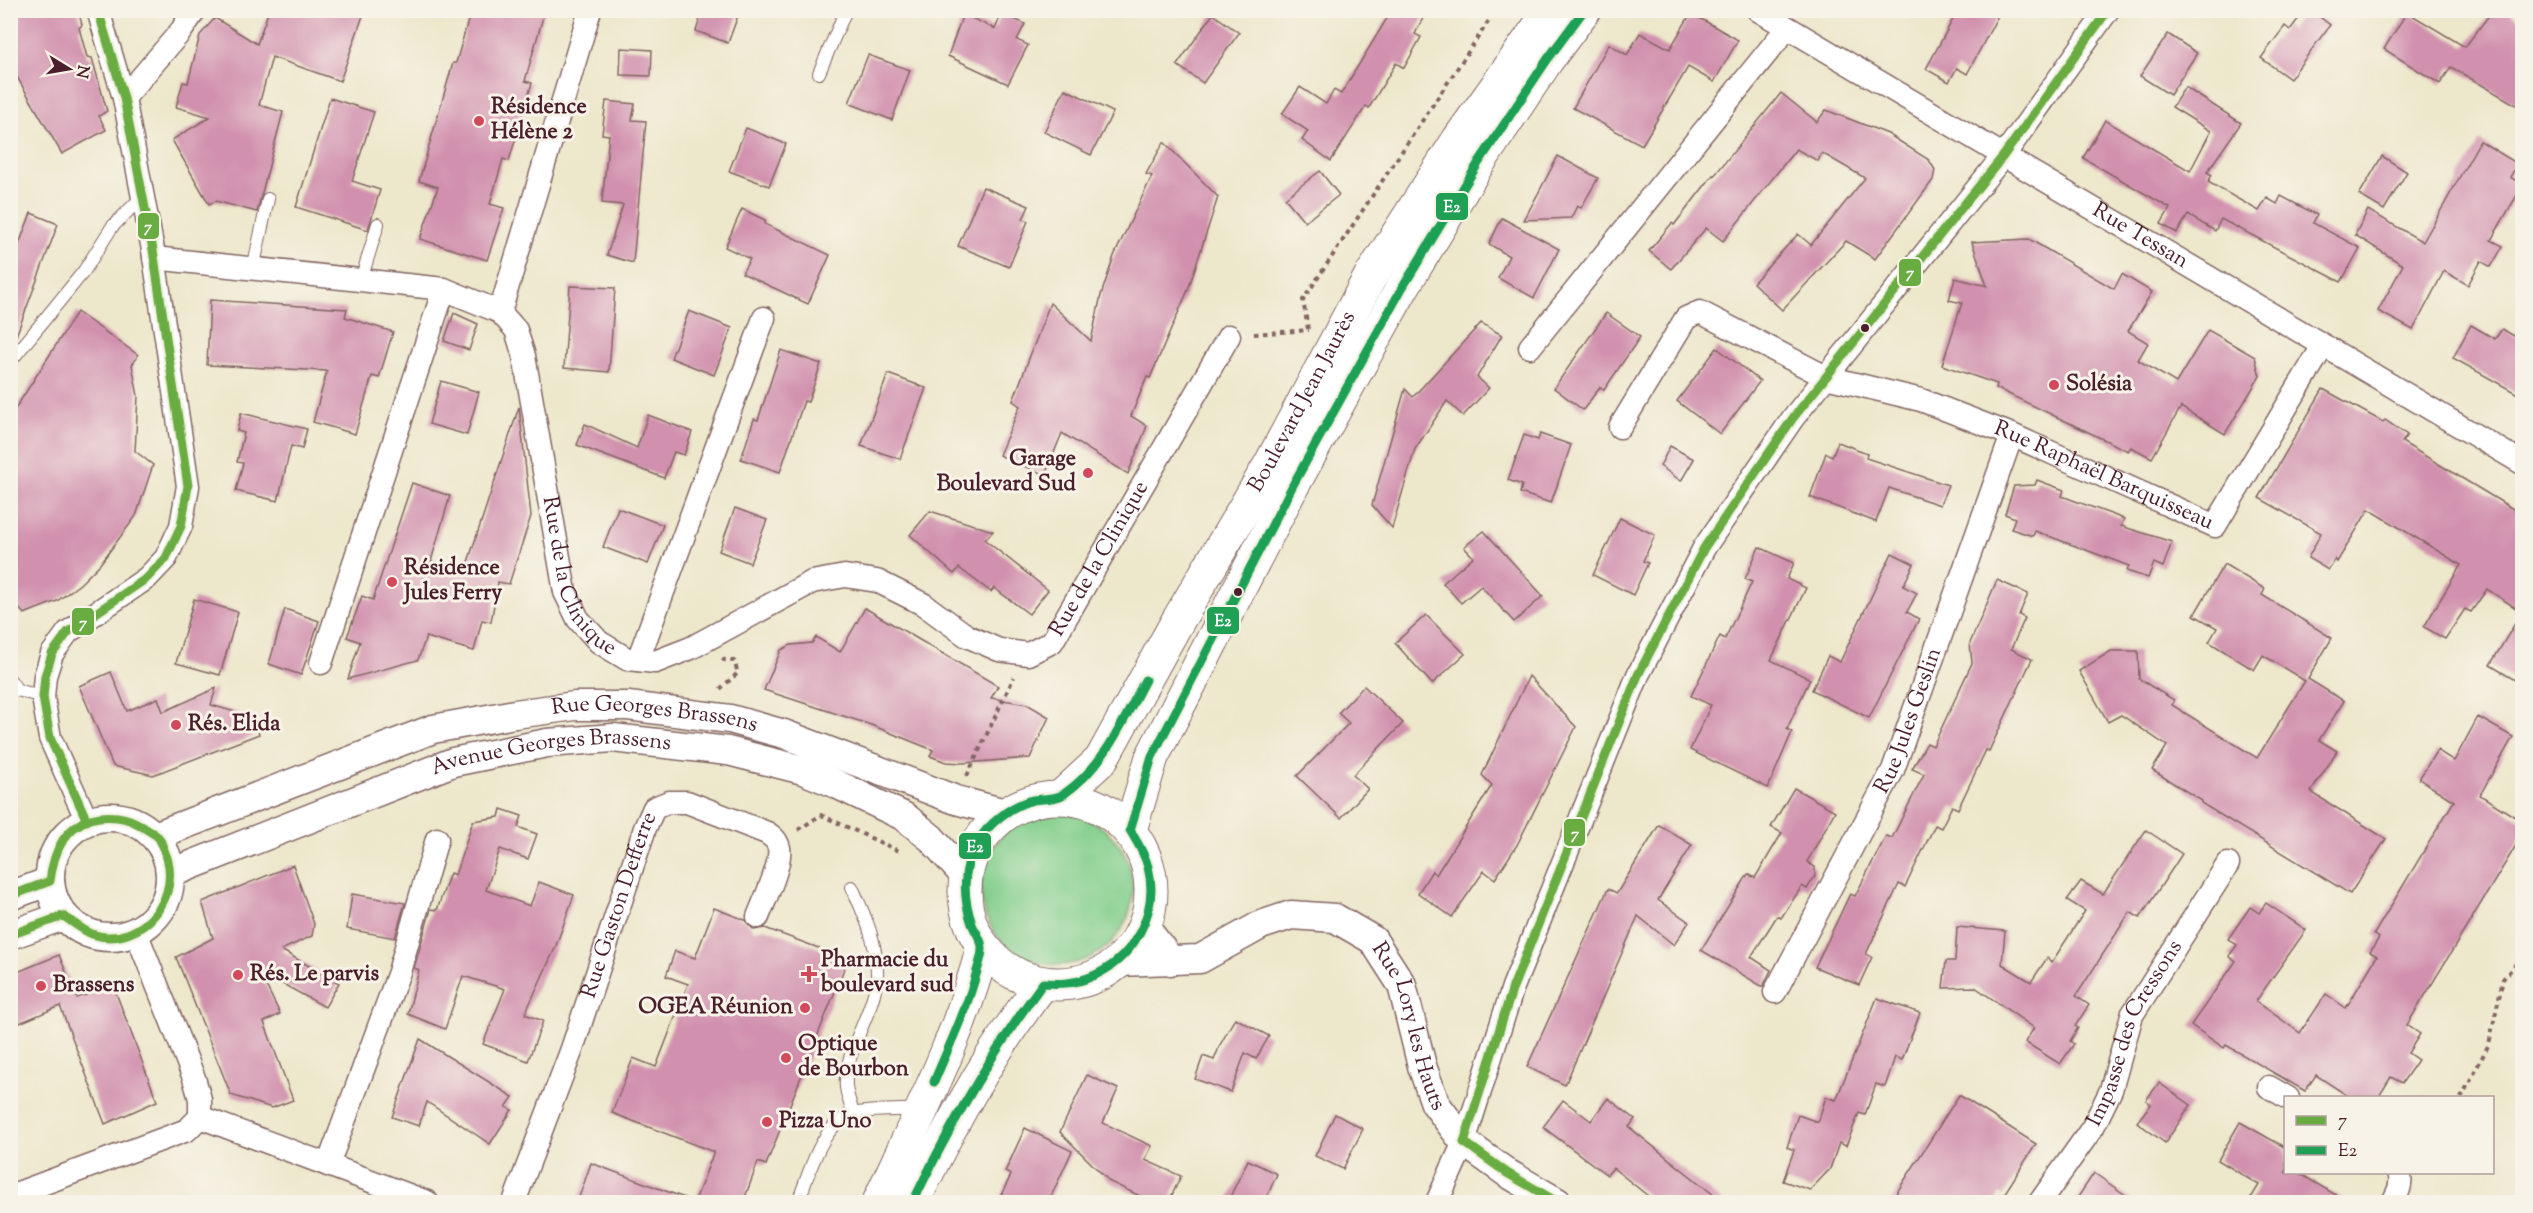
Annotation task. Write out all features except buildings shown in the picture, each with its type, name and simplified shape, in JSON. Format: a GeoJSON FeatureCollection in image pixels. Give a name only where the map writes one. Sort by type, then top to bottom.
{"type":"FeatureCollection","features":[{"type":"Feature","properties":{"kind":"main road","name":"Boulevard Jean Jaurès"},"geometry":{"type":"LineString","coordinates":[[1062,796],[1101,760],[1176,624],[1270,465],[1369,279],[1459,139],[1551,10]]}},
{"type":"Feature","properties":{"kind":"main road","name":"Boulevard Jean Jaurès"},"geometry":{"type":"LineString","coordinates":[[1130,830],[1152,757],[1294,483],[1401,290],[1479,162],[1547,60],[1584,10]]}},
{"type":"Feature","properties":{"kind":"main road"},"geometry":{"type":"LineString","coordinates":[[1062,796],[1087,801],[1110,813],[1130,830],[1143,852],[1150,876],[1151,901],[1144,926],[1133,945],[1118,962],[1095,976],[1070,984],[1043,983],[1020,977],[999,964],[983,947],[969,917],[965,901],[965,876],[977,844],[986,830],[1005,813],[1032,800],[1062,796]]}},
{"type":"Feature","properties":{"kind":"main road"},"geometry":{"type":"LineString","coordinates":[[879,1203],[922,1109],[972,989],[983,947]]}},
{"type":"Feature","properties":{"kind":"main road"},"geometry":{"type":"LineString","coordinates":[[913,1203],[983,1070],[1015,1019],[1043,983]]}},
{"type":"Feature","properties":{"kind":"street"},"geometry":{"type":"LineString","coordinates":[[87,821],[50,738],[43,697],[45,676],[52,654],[68,632],[147,578],[166,558],[181,526],[188,486],[154,258],[124,98],[98,10]]}},
{"type":"Feature","properties":{"kind":"street"},"geometry":{"type":"LineString","coordinates":[[124,98],[181,32],[195,10]]}},
{"type":"Feature","properties":{"kind":"street"},"geometry":{"type":"LineString","coordinates":[[154,258],[444,290],[500,312],[590,10]]}},
{"type":"Feature","properties":{"kind":"street","name":"Rue Tessan"},"geometry":{"type":"LineString","coordinates":[[1758,10],[2523,463]]}},
{"type":"Feature","properties":{"kind":"street"},"geometry":{"type":"LineString","coordinates":[[1437,1203],[1464,1142],[1513,987],[1638,675],[1704,548],[1793,418],[2004,155],[2108,10]]}},
{"type":"Feature","properties":{"kind":"street"},"geometry":{"type":"LineString","coordinates":[[1530,347],[1787,28]]}},
{"type":"Feature","properties":{"kind":"street"},"geometry":{"type":"LineString","coordinates":[[321,663],[444,290]]}},
{"type":"Feature","properties":{"kind":"street","name":"Rue de la Clinique"},"geometry":{"type":"LineString","coordinates":[[500,312],[516,330],[524,356],[565,592],[578,619],[599,642],[627,659],[655,662],[691,648],[812,582],[845,576],[876,581],[923,604],[968,636],[999,650],[1028,654],[1052,642],[1229,336]]}},
{"type":"Feature","properties":{"kind":"street","name":"Rue Raphaël Barquisseau"},"geometry":{"type":"LineString","coordinates":[[1620,427],[1686,318],[1700,312],[1826,377],[1921,400],[2012,435],[2216,526],[2323,346]]}},
{"type":"Feature","properties":{"kind":"street"},"geometry":{"type":"LineString","coordinates":[[638,660],[764,318]]}},
{"type":"Feature","properties":{"kind":"street","name":"Rue Jules Geslin"},"geometry":{"type":"LineString","coordinates":[[1775,992],[1893,770],[2012,435]]}},
{"type":"Feature","properties":{"kind":"street","name":"Rue Georges Brassens"},"geometry":{"type":"LineString","coordinates":[[155,836],[433,729],[515,714],[586,706],[628,706],[730,719],[784,734],[956,800],[1005,813]]}},
{"type":"Feature","properties":{"kind":"street","name":"Avenue Georges Brassens"},"geometry":{"type":"LineString","coordinates":[[171,873],[453,762],[547,743],[613,738],[728,752],[803,770],[905,817],[931,838],[965,876]]}},
{"type":"Feature","properties":{"kind":"street","name":"Rue Gaston Defferre"},"geometry":{"type":"LineString","coordinates":[[514,1203],[572,1048],[645,828],[654,808],[669,802],[687,802],[767,833],[776,840]]}},
{"type":"Feature","properties":{"kind":"street"},"geometry":{"type":"LineString","coordinates":[[105,816],[123,817],[140,824],[155,836],[166,853],[171,873],[169,891],[162,908],[151,922],[136,933],[116,938],[97,937],[79,929],[63,916],[52,893],[51,862],[59,845],[71,831],[87,821],[105,816]]}},
{"type":"Feature","properties":{"kind":"street"},"geometry":{"type":"LineString","coordinates":[[327,1165],[399,972],[437,839]]}},
{"type":"Feature","properties":{"kind":"street"},"geometry":{"type":"LineString","coordinates":[[758,917],[777,863],[779,849],[776,840]]}},
{"type":"Feature","properties":{"kind":"street","name":"Impasse des Cressons"},"geometry":{"type":"LineString","coordinates":[[2040,1203],[2093,1127],[2112,1090],[2132,1015],[2228,864]]}},
{"type":"Feature","properties":{"kind":"street"},"geometry":{"type":"LineString","coordinates":[[10,896],[50,880]]}},
{"type":"Feature","properties":{"kind":"street","name":"Rue Lory les Hauts"},"geometry":{"type":"LineString","coordinates":[[1118,962],[1200,959],[1261,926],[1291,915],[1335,918],[1373,940],[1402,985],[1422,1066],[1435,1103],[1464,1142],[1507,1173],[1557,1203]]}},
{"type":"Feature","properties":{"kind":"street"},"geometry":{"type":"LineString","coordinates":[[10,935],[63,916]]}},
{"type":"Feature","properties":{"kind":"street"},"geometry":{"type":"LineString","coordinates":[[1144,926],[1171,961]]}},
{"type":"Feature","properties":{"kind":"street"},"geometry":{"type":"LineString","coordinates":[[10,1196],[187,1130],[200,1117],[200,1099],[194,1078],[136,933]]}},
{"type":"Feature","properties":{"kind":"street"},"geometry":{"type":"LineString","coordinates":[[200,1117],[427,1203]]}},
{"type":"Feature","properties":{"kind":"street"},"geometry":{"type":"LineString","coordinates":[[2393,1203],[2399,1189],[2399,1174]]}},
{"type":"Feature","properties":{"kind":"lane"},"geometry":{"type":"LineString","coordinates":[[819,73],[846,10]]}},
{"type":"Feature","properties":{"kind":"lane"},"geometry":{"type":"LineString","coordinates":[[10,362],[84,271],[112,227],[142,196]]}},
{"type":"Feature","properties":{"kind":"lane"},"geometry":{"type":"LineString","coordinates":[[253,269],[268,199]]}},
{"type":"Feature","properties":{"kind":"lane"},"geometry":{"type":"LineString","coordinates":[[361,280],[378,224]]}},
{"type":"Feature","properties":{"kind":"lane"},"geometry":{"type":"LineString","coordinates":[[10,680],[18,690],[43,697]]}},
{"type":"Feature","properties":{"kind":"lane"},"geometry":{"type":"LineString","coordinates":[[852,887],[869,924],[876,956],[877,978],[873,999],[847,1070],[846,1087],[853,1114]]}},
{"type":"Feature","properties":{"kind":"lane"},"geometry":{"type":"LineString","coordinates":[[798,1203],[829,1130],[838,1120],[853,1114],[922,1109]]}},
{"type":"Feature","properties":{"kind":"path"},"geometry":{"type":"LineString","coordinates":[[1308,330],[1303,300],[1496,10]]}},
{"type":"Feature","properties":{"kind":"path"},"geometry":{"type":"LineString","coordinates":[[1229,336],[1343,328]]}},
{"type":"Feature","properties":{"kind":"path"},"geometry":{"type":"LineString","coordinates":[[695,715],[738,673],[734,661],[724,660],[709,638]]}},
{"type":"Feature","properties":{"kind":"path"},"geometry":{"type":"LineString","coordinates":[[956,800],[1012,681]]}},
{"type":"Feature","properties":{"kind":"path"},"geometry":{"type":"LineString","coordinates":[[776,840],[787,838],[821,815],[904,854]]}},
{"type":"Feature","properties":{"kind":"path"},"geometry":{"type":"LineString","coordinates":[[2463,1096],[2489,1044],[2503,979],[2523,957]]}},
{"type":"Feature","properties":{"kind":"green space"},"geometry":{"type":"Polygon","coordinates":[[[1057,813],[1072,814],[1086,819],[1111,835],[1127,860],[1132,874],[1132,904],[1127,918],[1111,943],[1086,959],[1072,964],[1057,965],[1042,964],[1028,959],[1003,943],[987,918],[982,904],[981,889],[982,874],[987,860],[1003,835],[1028,819],[1042,814],[1057,813]]]}},
{"type":"Feature","properties":{"kind":"transit line","name":"7"},"geometry":{"type":"LineString","coordinates":[[87,821],[50,738],[43,697],[45,676],[52,654],[68,632],[147,578],[166,558],[181,526],[188,486],[153,250],[124,98],[98,10]]}},
{"type":"Feature","properties":{"kind":"transit line","name":"E2"},"geometry":{"type":"LineString","coordinates":[[913,1202],[973,1090],[1006,1036],[1043,983],[1077,981],[1104,971],[1118,960],[1139,934],[1150,902],[1151,884],[1145,857],[1130,830],[1152,757],[1294,483],[1401,290],[1479,162],[1547,60],[1584,10]]}},
{"type":"Feature","properties":{"kind":"transit line","name":"7"},"geometry":{"type":"LineString","coordinates":[[1464,1142],[1513,987],[1638,675],[1704,548],[1793,418],[2004,155],[2108,10]]}},
{"type":"Feature","properties":{"kind":"transit line","name":"E2"},"geometry":{"type":"LineString","coordinates":[[934,1082],[963,1013],[981,954],[982,946],[972,924],[965,884],[968,863],[976,844],[993,823],[1016,806],[1033,800],[1060,796],[1078,783],[1102,757],[1145,680]]}},
{"type":"Feature","properties":{"kind":"transit line","name":"7"},"geometry":{"type":"LineString","coordinates":[[10,896],[50,881],[57,852],[66,836],[81,823],[97,817],[124,818],[155,834],[161,841],[169,867],[169,884],[164,900],[155,914],[143,925],[129,933],[113,937],[95,935],[63,916],[10,935]]}},
{"type":"Feature","properties":{"kind":"transit line","name":"7"},"geometry":{"type":"LineString","coordinates":[[1464,1142],[1507,1173],[1557,1202]]}},
{"type":"Feature","properties":{"kind":"place","name":"Résidence Hélène 2"},"geometry":{"type":"Point","coordinates":[479,121]}},
{"type":"Feature","properties":{"kind":"place","name":"Solésia"},"geometry":{"type":"Point","coordinates":[2054,385]}},
{"type":"Feature","properties":{"kind":"place","name":"Garage Boulevard Sud"},"geometry":{"type":"Point","coordinates":[1088,473]}},
{"type":"Feature","properties":{"kind":"place","name":"Résidence Jules Ferry"},"geometry":{"type":"Point","coordinates":[392,582]}},
{"type":"Feature","properties":{"kind":"place","name":"Rés. Elida"},"geometry":{"type":"Point","coordinates":[176,725]}},
{"type":"Feature","properties":{"kind":"place","name":"Pharmacie du boulevard sud"},"geometry":{"type":"Point","coordinates":[809,974]}},
{"type":"Feature","properties":{"kind":"place","name":"Rés. Le parvis"},"geometry":{"type":"Point","coordinates":[238,975]}},
{"type":"Feature","properties":{"kind":"place","name":"Brassens"},"geometry":{"type":"Point","coordinates":[41,986]}},
{"type":"Feature","properties":{"kind":"place","name":"OGEA Réunion"},"geometry":{"type":"Point","coordinates":[805,1008]}},
{"type":"Feature","properties":{"kind":"place","name":"Optique de Bourbon"},"geometry":{"type":"Point","coordinates":[786,1058]}},
{"type":"Feature","properties":{"kind":"place","name":"Pizza Uno"},"geometry":{"type":"Point","coordinates":[767,1122]}}]}
